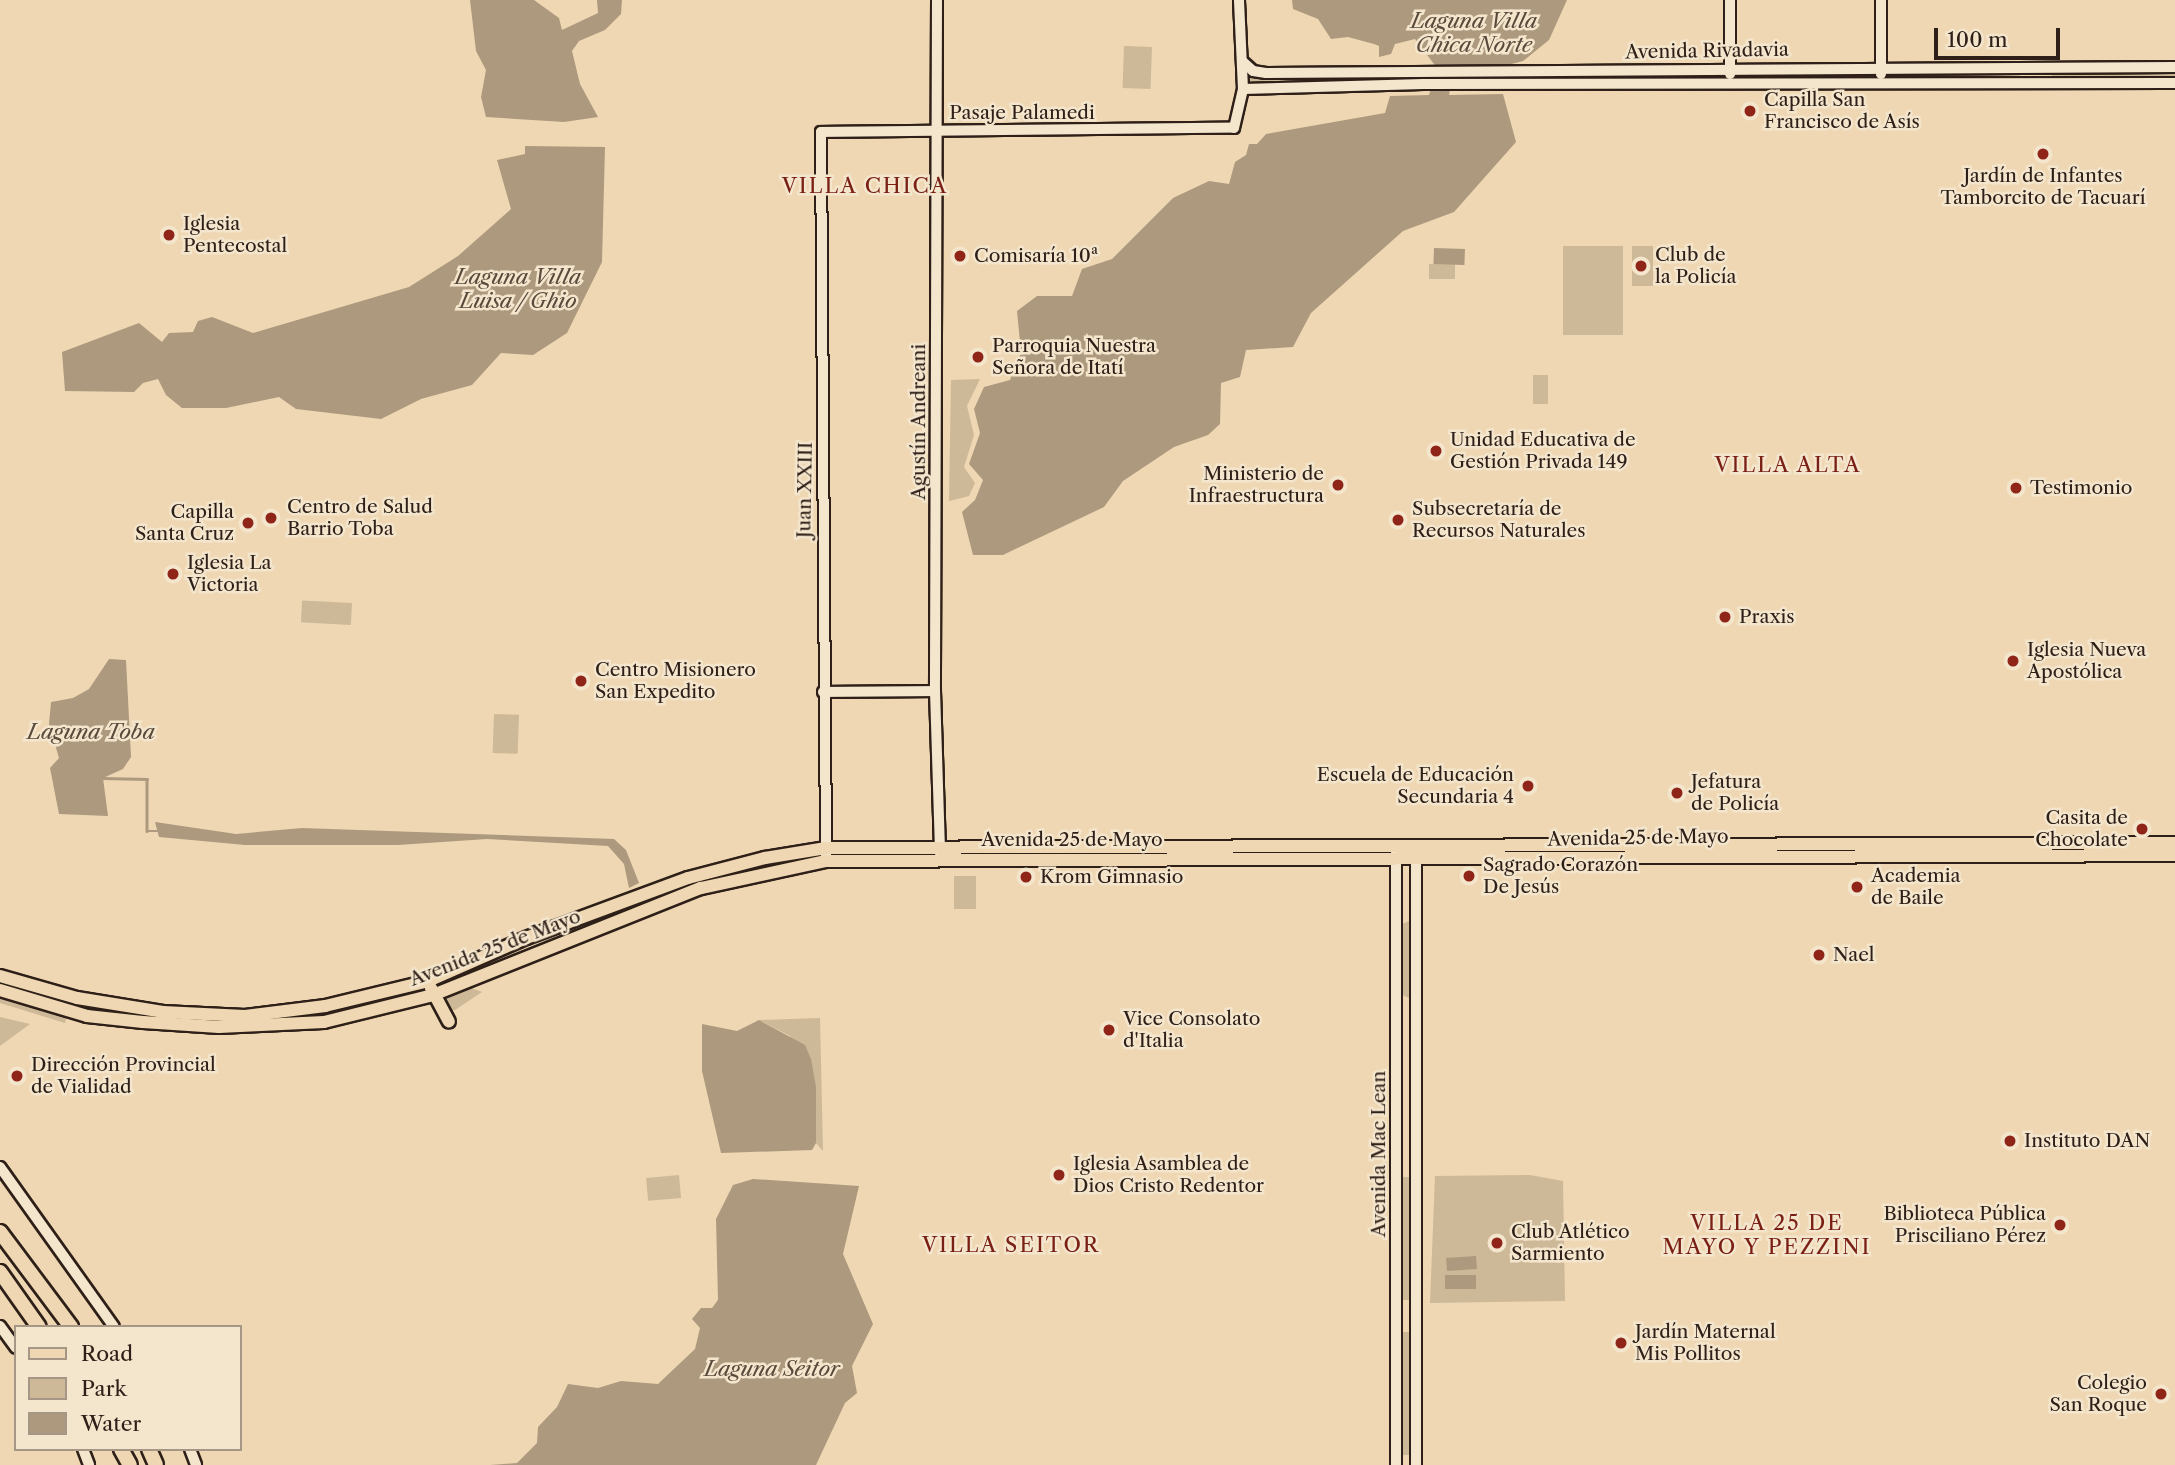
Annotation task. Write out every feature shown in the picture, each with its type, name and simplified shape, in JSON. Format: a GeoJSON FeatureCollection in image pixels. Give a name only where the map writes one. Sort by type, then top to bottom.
{"type":"FeatureCollection","features":[{"type":"Feature","properties":{"kind":"highway"},"geometry":{"type":"LineString","coordinates":[[0,1232],[70,1325]]}},
{"type":"Feature","properties":{"kind":"highway"},"geometry":{"type":"LineString","coordinates":[[0,1272],[38,1325]]}},
{"type":"Feature","properties":{"kind":"main road","name":"Avenida 25 de Mayo"},"geometry":{"type":"LineString","coordinates":[[0,990],[87,1016],[219,1027],[324,1022],[433,995],[701,888],[826,854],[940,860],[1396,849],[1416,845],[2175,843]]}},
{"type":"Feature","properties":{"kind":"main road","name":"Avenida 25 de Mayo"},"geometry":{"type":"LineString","coordinates":[[0,976],[144,1011],[245,1016],[358,1000],[428,981],[526,938],[688,878],[765,858],[939,845],[1396,849],[1416,859],[2175,855]]}},
{"type":"Feature","properties":{"kind":"main road"},"geometry":{"type":"LineString","coordinates":[[428,981],[449,1022]]}},
{"type":"Feature","properties":{"kind":"street","name":"Agustín Andreani"},"geometry":{"type":"LineString","coordinates":[[937,0],[935,691],[940,860]]}},
{"type":"Feature","properties":{"kind":"street"},"geometry":{"type":"LineString","coordinates":[[1239,0],[1243,89]]}},
{"type":"Feature","properties":{"kind":"street"},"geometry":{"type":"LineString","coordinates":[[1730,0],[1730,84]]}},
{"type":"Feature","properties":{"kind":"street"},"geometry":{"type":"LineString","coordinates":[[1881,0],[1881,84]]}},
{"type":"Feature","properties":{"kind":"street","name":"Avenida Rivadavia"},"geometry":{"type":"LineString","coordinates":[[1242,61],[1253,71],[1266,73],[1428,71],[1457,79],[1730,84],[2175,83]]}},
{"type":"Feature","properties":{"kind":"street","name":"Avenida Rivadavia"},"geometry":{"type":"LineString","coordinates":[[1243,89],[1423,84],[1457,79],[1730,67],[2175,67]]}},
{"type":"Feature","properties":{"kind":"street","name":"Pasaje Palamedi"},"geometry":{"type":"LineString","coordinates":[[821,132],[1223,131],[1234,128],[1238,121],[1243,89]]}},
{"type":"Feature","properties":{"kind":"street","name":"Juan XXIII"},"geometry":{"type":"LineString","coordinates":[[821,132],[826,854]]}},
{"type":"Feature","properties":{"kind":"street"},"geometry":{"type":"LineString","coordinates":[[823,692],[935,691]]}},
{"type":"Feature","properties":{"kind":"street","name":"Avenida Mac Lean"},"geometry":{"type":"LineString","coordinates":[[1416,845],[1416,1465]]}},
{"type":"Feature","properties":{"kind":"street","name":"Avenida Mac Lean"},"geometry":{"type":"LineString","coordinates":[[1396,849],[1396,1465]]}},
{"type":"Feature","properties":{"kind":"street"},"geometry":{"type":"LineString","coordinates":[[1396,888],[1416,888]]}},
{"type":"Feature","properties":{"kind":"street"},"geometry":{"type":"LineString","coordinates":[[1396,917],[1416,917]]}},
{"type":"Feature","properties":{"kind":"street"},"geometry":{"type":"LineString","coordinates":[[0,1167],[113,1325]]}},
{"type":"Feature","properties":{"kind":"street"},"geometry":{"type":"LineString","coordinates":[[0,1326],[14,1345]]}},
{"type":"Feature","properties":{"kind":"green space"},"geometry":{"type":"Polygon","coordinates":[[[1124,46],[1152,47],[1151,89],[1123,88],[1124,46]]]}},
{"type":"Feature","properties":{"kind":"green space"},"geometry":{"type":"Polygon","coordinates":[[[2052,72],[2175,73],[2175,79],[2052,79],[2052,72]]]}},
{"type":"Feature","properties":{"kind":"green space"},"geometry":{"type":"Polygon","coordinates":[[[1246,73],[1258,77],[1551,74],[1550,80],[1248,84],[1246,73]]]}},
{"type":"Feature","properties":{"kind":"green space"},"geometry":{"type":"Polygon","coordinates":[[[1745,73],[1868,74],[1868,78],[1744,78],[1745,73]]]}},
{"type":"Feature","properties":{"kind":"green space"},"geometry":{"type":"Polygon","coordinates":[[[1896,73],[2020,74],[2021,78],[1896,79],[1896,73]]]}},
{"type":"Feature","properties":{"kind":"green space"},"geometry":{"type":"Polygon","coordinates":[[[1563,246],[1623,246],[1623,335],[1563,335],[1563,246]]]}},
{"type":"Feature","properties":{"kind":"green space"},"geometry":{"type":"Polygon","coordinates":[[[1632,246],[1653,246],[1653,286],[1632,286],[1632,246]]]}},
{"type":"Feature","properties":{"kind":"green space"},"geometry":{"type":"Polygon","coordinates":[[[1429,264],[1455,264],[1455,279],[1429,279],[1429,264]]]}},
{"type":"Feature","properties":{"kind":"green space"},"geometry":{"type":"Polygon","coordinates":[[[1533,375],[1548,375],[1548,404],[1533,404],[1533,375]]]}},
{"type":"Feature","properties":{"kind":"green space"},"geometry":{"type":"Polygon","coordinates":[[[980,379],[967,406],[974,435],[964,467],[975,483],[969,496],[949,501],[951,380],[980,379]]]}},
{"type":"Feature","properties":{"kind":"green space"},"geometry":{"type":"Polygon","coordinates":[[[302,600],[352,603],[351,625],[301,622],[302,600]]]}},
{"type":"Feature","properties":{"kind":"green space"},"geometry":{"type":"Polygon","coordinates":[[[494,714],[519,715],[518,754],[493,753],[494,714]]]}},
{"type":"Feature","properties":{"kind":"green space"},"geometry":{"type":"Polygon","coordinates":[[[954,876],[976,876],[976,909],[954,909],[954,876]]]}},
{"type":"Feature","properties":{"kind":"green space"},"geometry":{"type":"Polygon","coordinates":[[[1409,921],[1409,998],[1400,994],[1400,925],[1409,921]]]}},
{"type":"Feature","properties":{"kind":"green space"},"geometry":{"type":"Polygon","coordinates":[[[466,986],[482,992],[455,1010],[449,1010],[446,1000],[466,986]]]}},
{"type":"Feature","properties":{"kind":"green space"},"geometry":{"type":"Polygon","coordinates":[[[0,996],[67,1014],[65,1023],[0,1003],[0,996]]]}},
{"type":"Feature","properties":{"kind":"green space"},"geometry":{"type":"Polygon","coordinates":[[[0,1017],[30,1024],[0,1046],[0,1017]]]}},
{"type":"Feature","properties":{"kind":"green space"},"geometry":{"type":"Polygon","coordinates":[[[820,1018],[823,1151],[816,1143],[816,1087],[790,1036],[759,1020],[820,1018]]]}},
{"type":"Feature","properties":{"kind":"green space"},"geometry":{"type":"Polygon","coordinates":[[[679,1175],[681,1198],[648,1201],[646,1178],[679,1175]]]}},
{"type":"Feature","properties":{"kind":"green space","name":"Club Atlético Sarmiento"},"geometry":{"type":"Polygon","coordinates":[[[1530,1175],[1563,1181],[1565,1301],[1430,1303],[1435,1176],[1530,1175]]]}},
{"type":"Feature","properties":{"kind":"green space"},"geometry":{"type":"Polygon","coordinates":[[[1400,1177],[1411,1177],[1411,1300],[1400,1300],[1400,1177]]]}},
{"type":"Feature","properties":{"kind":"green space"},"geometry":{"type":"Polygon","coordinates":[[[1400,1332],[1411,1332],[1411,1455],[1400,1455],[1400,1332]]]}},
{"type":"Feature","properties":{"kind":"water"},"geometry":{"type":"Polygon","coordinates":[[[470,0],[534,0],[559,18],[562,30],[598,13],[597,0],[622,0],[621,14],[605,30],[579,41],[572,51],[580,84],[598,117],[564,122],[486,117],[481,97],[486,70],[476,51],[470,0]]]}},
{"type":"Feature","properties":{"kind":"water","name":"Laguna Villa Chica Norte"},"geometry":{"type":"Polygon","coordinates":[[[1292,0],[1567,0],[1549,40],[1523,61],[1492,69],[1454,68],[1449,95],[1503,94],[1516,142],[1454,212],[1403,231],[1311,313],[1293,347],[1246,350],[1240,377],[1221,383],[1220,424],[1208,435],[1174,447],[1123,481],[1104,507],[1003,555],[973,555],[962,512],[975,500],[983,480],[969,464],[980,433],[974,409],[984,387],[1010,380],[1021,353],[1017,311],[1037,296],[1072,296],[1082,269],[1112,259],[1173,198],[1209,181],[1229,184],[1235,162],[1246,155],[1249,144],[1257,144],[1266,134],[1385,113],[1390,96],[1429,95],[1437,68],[1415,39],[1395,44],[1391,54],[1379,57],[1379,46],[1374,44],[1348,37],[1331,39],[1318,19],[1293,9],[1292,0]]]}},
{"type":"Feature","properties":{"kind":"water","name":"Laguna Villa Luisa / Ghio"},"geometry":{"type":"Polygon","coordinates":[[[525,146],[605,147],[602,262],[567,333],[533,355],[501,353],[472,385],[421,399],[381,419],[296,409],[279,397],[226,408],[182,408],[166,395],[158,379],[143,383],[134,392],[65,391],[62,352],[139,323],[162,342],[169,333],[193,332],[198,321],[212,317],[253,333],[409,287],[458,256],[511,209],[497,160],[525,154],[525,146]]]}},
{"type":"Feature","properties":{"kind":"water"},"geometry":{"type":"Polygon","coordinates":[[[1434,248],[1465,249],[1464,265],[1433,264],[1434,248]]]}},
{"type":"Feature","properties":{"kind":"water","name":"Laguna Toba"},"geometry":{"type":"Polygon","coordinates":[[[109,659],[126,660],[131,757],[123,769],[103,778],[108,816],[59,814],[50,768],[59,758],[49,724],[51,702],[73,698],[89,689],[109,659]]]}},
{"type":"Feature","properties":{"kind":"water"},"geometry":{"type":"Polygon","coordinates":[[[155,822],[236,834],[302,828],[614,839],[626,850],[639,883],[629,888],[624,864],[608,846],[487,839],[398,845],[245,845],[159,837],[155,822]]]}},
{"type":"Feature","properties":{"kind":"water"},"geometry":{"type":"Polygon","coordinates":[[[759,1020],[805,1045],[811,1059],[816,1087],[816,1143],[812,1150],[721,1153],[702,1071],[702,1024],[737,1031],[759,1020]]]}},
{"type":"Feature","properties":{"kind":"water","name":"Laguna Seitor"},"geometry":{"type":"Polygon","coordinates":[[[753,1179],[859,1186],[843,1254],[873,1324],[852,1366],[857,1393],[845,1403],[816,1465],[490,1465],[517,1463],[537,1443],[538,1427],[557,1407],[568,1384],[598,1388],[621,1381],[658,1384],[695,1349],[700,1328],[692,1319],[701,1308],[712,1308],[718,1300],[716,1219],[733,1185],[753,1179]]]}},
{"type":"Feature","properties":{"kind":"water"},"geometry":{"type":"Polygon","coordinates":[[[1476,1256],[1477,1269],[1447,1271],[1446,1258],[1476,1256]]]}},
{"type":"Feature","properties":{"kind":"water"},"geometry":{"type":"Polygon","coordinates":[[[1445,1275],[1476,1275],[1476,1289],[1445,1289],[1445,1275]]]}},
{"type":"Feature","properties":{"kind":"waterway"},"geometry":{"type":"LineString","coordinates":[[103,778],[147,779],[147,831],[157,831]]}},
{"type":"Feature","properties":{"kind":"place","name":"Capilla San Francisco de Asís"},"geometry":{"type":"Point","coordinates":[1750,111]}},
{"type":"Feature","properties":{"kind":"place","name":"Jardín de Infantes Tamborcito de Tacuarí"},"geometry":{"type":"Point","coordinates":[2043,154]}},
{"type":"Feature","properties":{"kind":"place","name":"Iglesia Pentecostal"},"geometry":{"type":"Point","coordinates":[169,235]}},
{"type":"Feature","properties":{"kind":"place","name":"Comisaría 10ª"},"geometry":{"type":"Point","coordinates":[960,256]}},
{"type":"Feature","properties":{"kind":"place","name":"Club de la Policía"},"geometry":{"type":"Point","coordinates":[1641,266]}},
{"type":"Feature","properties":{"kind":"place","name":"Parroquia Nuestra Señora de Itatí"},"geometry":{"type":"Point","coordinates":[978,357]}},
{"type":"Feature","properties":{"kind":"place","name":"Unidad Educativa de Gestión Privada 149"},"geometry":{"type":"Point","coordinates":[1436,451]}},
{"type":"Feature","properties":{"kind":"place","name":"Ministerio de Infraestructura"},"geometry":{"type":"Point","coordinates":[1338,485]}},
{"type":"Feature","properties":{"kind":"place","name":"Testimonio"},"geometry":{"type":"Point","coordinates":[2016,488]}},
{"type":"Feature","properties":{"kind":"place","name":"Centro de Salud Barrio Toba"},"geometry":{"type":"Point","coordinates":[271,518]}},
{"type":"Feature","properties":{"kind":"place","name":"Subsecretaría de Recursos Naturales"},"geometry":{"type":"Point","coordinates":[1398,520]}},
{"type":"Feature","properties":{"kind":"place","name":"Capilla Santa Cruz"},"geometry":{"type":"Point","coordinates":[248,523]}},
{"type":"Feature","properties":{"kind":"place","name":"Iglesia La Victoria"},"geometry":{"type":"Point","coordinates":[173,574]}},
{"type":"Feature","properties":{"kind":"place","name":"Praxis"},"geometry":{"type":"Point","coordinates":[1725,617]}},
{"type":"Feature","properties":{"kind":"place","name":"Iglesia Nueva Apostólica"},"geometry":{"type":"Point","coordinates":[2013,661]}},
{"type":"Feature","properties":{"kind":"place","name":"Centro Misionero San Expedito"},"geometry":{"type":"Point","coordinates":[581,681]}},
{"type":"Feature","properties":{"kind":"place","name":"Escuela de Educación Secundaria 4"},"geometry":{"type":"Point","coordinates":[1528,786]}},
{"type":"Feature","properties":{"kind":"place","name":"Jefatura de Policía"},"geometry":{"type":"Point","coordinates":[1677,793]}},
{"type":"Feature","properties":{"kind":"place","name":"Casita de Chocolate"},"geometry":{"type":"Point","coordinates":[2142,829]}},
{"type":"Feature","properties":{"kind":"place","name":"Sagrado Corazón De Jesús"},"geometry":{"type":"Point","coordinates":[1469,876]}},
{"type":"Feature","properties":{"kind":"place","name":"Krom Gimnasio"},"geometry":{"type":"Point","coordinates":[1026,877]}},
{"type":"Feature","properties":{"kind":"place","name":"Academia de Baile"},"geometry":{"type":"Point","coordinates":[1857,887]}},
{"type":"Feature","properties":{"kind":"place","name":"Nael"},"geometry":{"type":"Point","coordinates":[1819,955]}},
{"type":"Feature","properties":{"kind":"place","name":"Vice Consolato d'Italia"},"geometry":{"type":"Point","coordinates":[1109,1030]}},
{"type":"Feature","properties":{"kind":"place","name":"Dirección Provincial de Vialidad"},"geometry":{"type":"Point","coordinates":[17,1076]}},
{"type":"Feature","properties":{"kind":"place","name":"Instituto DAN"},"geometry":{"type":"Point","coordinates":[2010,1141]}},
{"type":"Feature","properties":{"kind":"place","name":"Iglesia Asamblea de Dios Cristo Redentor"},"geometry":{"type":"Point","coordinates":[1059,1175]}},
{"type":"Feature","properties":{"kind":"place","name":"Biblioteca Pública Prisciliano Pérez"},"geometry":{"type":"Point","coordinates":[2060,1225]}},
{"type":"Feature","properties":{"kind":"place","name":"Club Atlético Sarmiento"},"geometry":{"type":"Point","coordinates":[1497,1243]}},
{"type":"Feature","properties":{"kind":"place","name":"Jardín Maternal Mis Pollitos"},"geometry":{"type":"Point","coordinates":[1621,1343]}},
{"type":"Feature","properties":{"kind":"place","name":"Colegio San Roque"},"geometry":{"type":"Point","coordinates":[2161,1394]}},
{"type":"Feature","properties":{"kind":"district","name":"VILLA CHICA"},"geometry":{"type":"Point","coordinates":[865,186]}},
{"type":"Feature","properties":{"kind":"district","name":"VILLA ALTA"},"geometry":{"type":"Point","coordinates":[1788,465]}},
{"type":"Feature","properties":{"kind":"district","name":"VILLA 25 DE MAYO Y PEZZINI"},"geometry":{"type":"Point","coordinates":[1767,1235]}},
{"type":"Feature","properties":{"kind":"district","name":"VILLA SEITOR"},"geometry":{"type":"Point","coordinates":[1011,1245]}}]}
